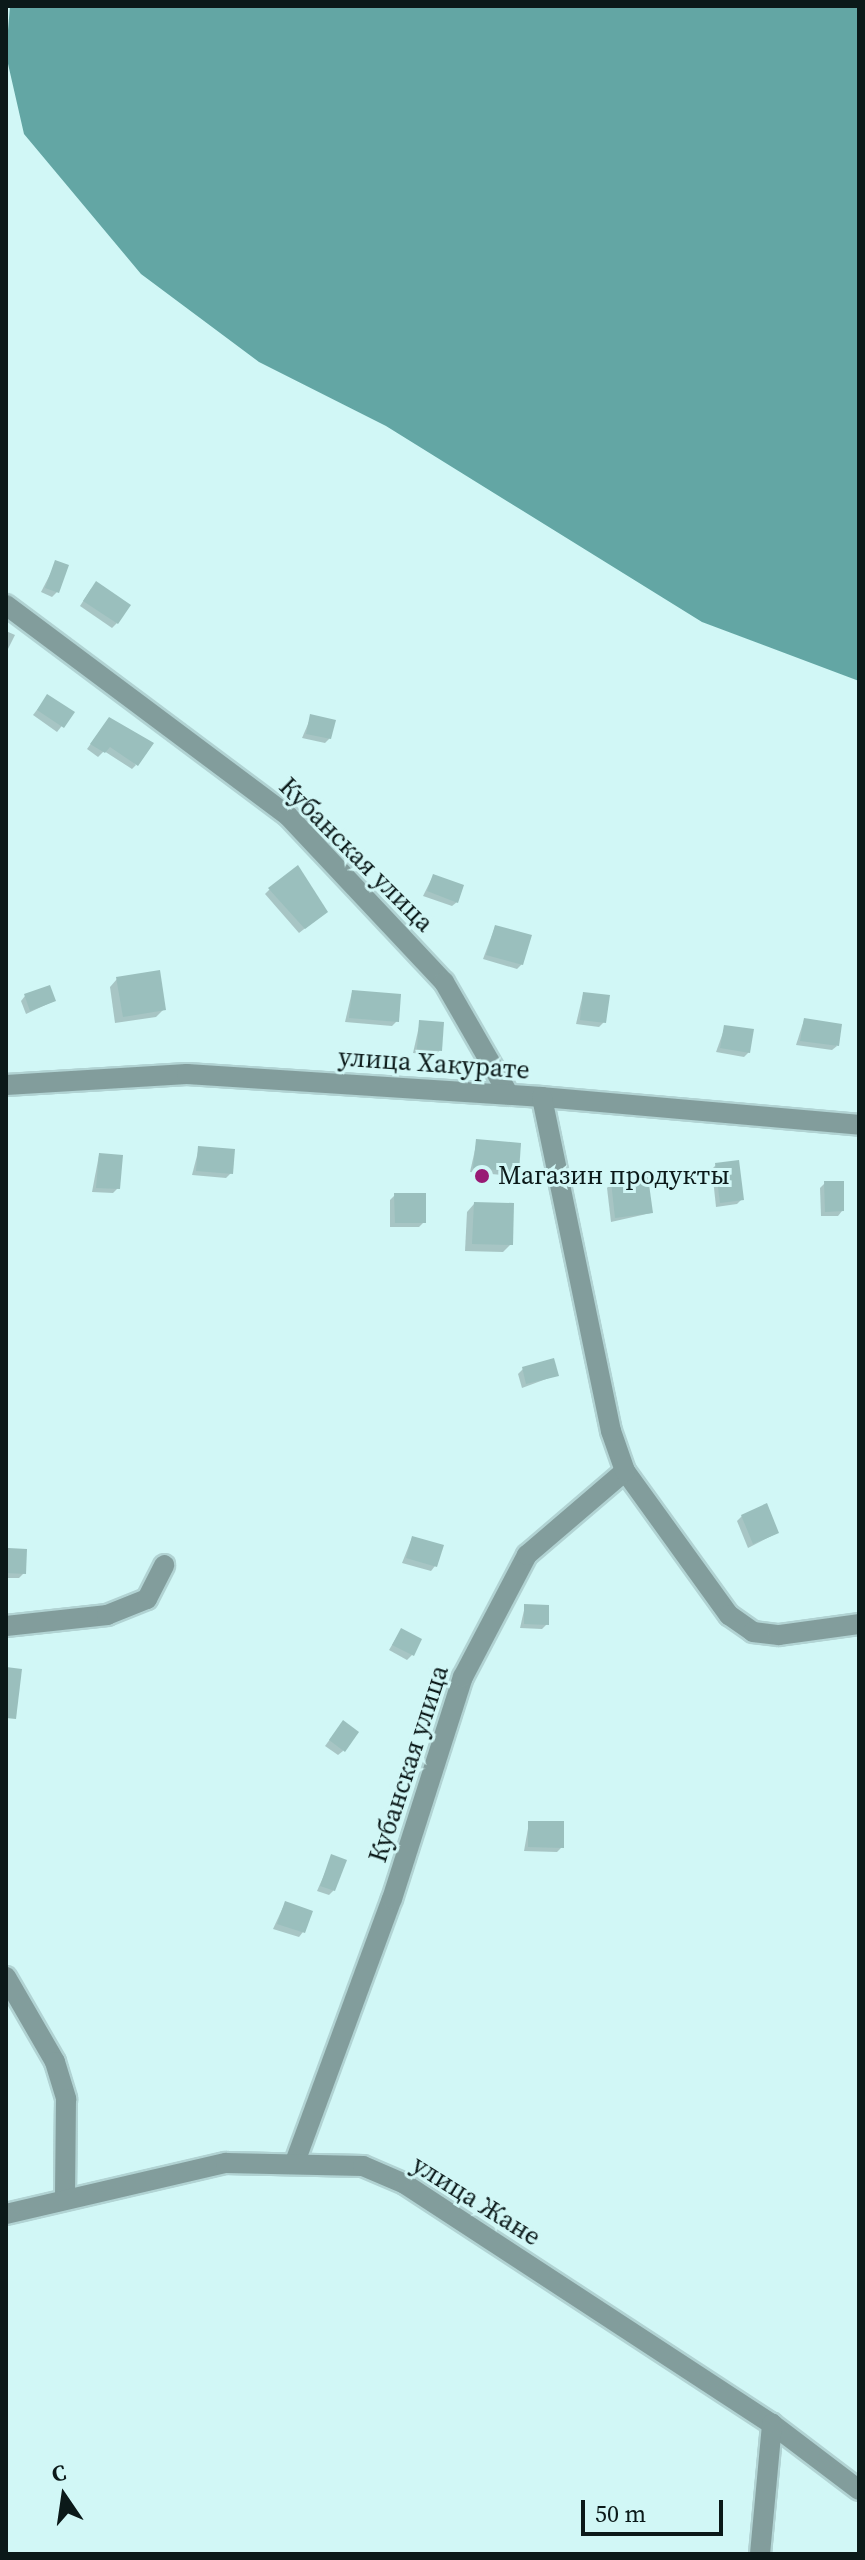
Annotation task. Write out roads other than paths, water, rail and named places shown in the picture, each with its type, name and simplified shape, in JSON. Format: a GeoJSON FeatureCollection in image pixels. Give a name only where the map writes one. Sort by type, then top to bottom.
{"type":"FeatureCollection","features":[{"type":"Feature","properties":{"kind":"street","name":"Кубанская улица"},"geometry":{"type":"LineString","coordinates":[[6,605],[288,816],[444,982],[509,1095]]}},
{"type":"Feature","properties":{"kind":"street","name":"улица Хакурате"},"geometry":{"type":"LineString","coordinates":[[6,1085],[187,1074],[542,1097],[859,1125]]}},
{"type":"Feature","properties":{"kind":"street"},"geometry":{"type":"LineString","coordinates":[[542,1097],[611,1431],[625,1471],[729,1615],[753,1632],[779,1635],[859,1624]]}},
{"type":"Feature","properties":{"kind":"street","name":"Кубанская улица"},"geometry":{"type":"LineString","coordinates":[[295,2162],[392,1899],[463,1677],[527,1555],[625,1471]]}},
{"type":"Feature","properties":{"kind":"street"},"geometry":{"type":"LineString","coordinates":[[6,1626],[107,1615],[147,1599],[164,1565]]}},
{"type":"Feature","properties":{"kind":"street"},"geometry":{"type":"LineString","coordinates":[[6,1977],[55,2062],[66,2099],[65,2199]]}},
{"type":"Feature","properties":{"kind":"street","name":"улица Жане"},"geometry":{"type":"LineString","coordinates":[[6,2214],[226,2163],[295,2162],[363,2166],[405,2184],[772,2424],[859,2490]]}},
{"type":"Feature","properties":{"kind":"street"},"geometry":{"type":"LineString","coordinates":[[760,2554],[772,2424]]}},
{"type":"Feature","properties":{"kind":"water"},"geometry":{"type":"Polygon","coordinates":[[[10,6],[859,6],[859,681],[702,622],[386,426],[259,362],[141,274],[24,134],[6,55],[10,6]]]}},
{"type":"Feature","properties":{"kind":"place","name":"Магазин продукты"},"geometry":{"type":"Point","coordinates":[482,1176]}}]}
